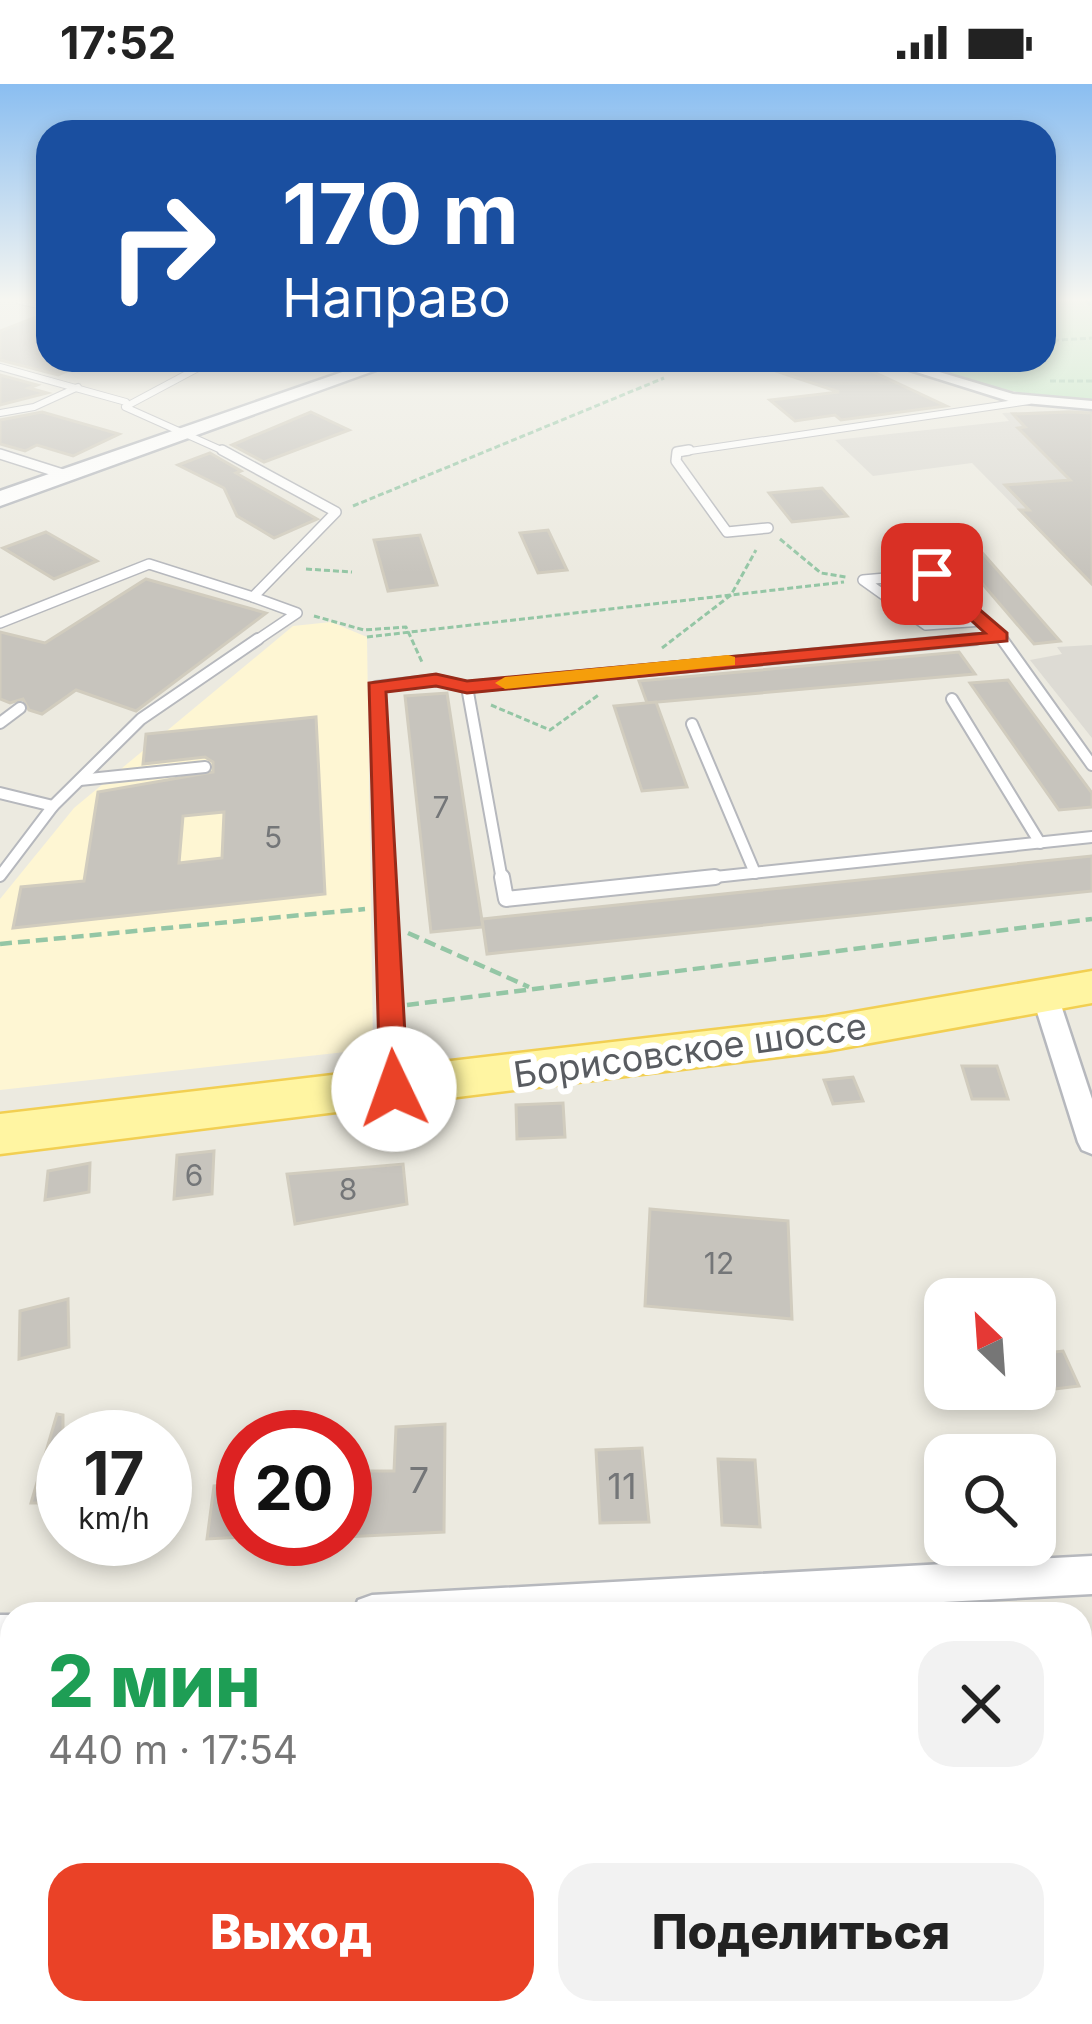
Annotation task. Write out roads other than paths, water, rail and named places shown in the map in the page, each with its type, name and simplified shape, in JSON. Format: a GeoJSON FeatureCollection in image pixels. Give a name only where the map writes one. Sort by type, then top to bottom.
{"type":"FeatureCollection","features":[{"type":"Feature","properties":{"kind":"main road"},"geometry":{"type":"LineString","coordinates":[[0,499],[304,392]]}},
{"type":"Feature","properties":{"kind":"main road","name":"Борисовское шоссе"},"geometry":{"type":"LineString","coordinates":[[0,1133],[826,1034],[1092,987]]}},
{"type":"Feature","properties":{"kind":"street"},"geometry":{"type":"LineString","coordinates":[[983,392],[1029,401],[1092,405]]}},
{"type":"Feature","properties":{"kind":"street"},"geometry":{"type":"LineString","coordinates":[[1045,996],[1092,1142]]}},
{"type":"Feature","properties":{"kind":"street"},"geometry":{"type":"LineString","coordinates":[[594,1602],[1092,1575]]}},
{"type":"Feature","properties":{"kind":"lane"},"geometry":{"type":"LineString","coordinates":[[0,413],[34,407],[67,392]]}},
{"type":"Feature","properties":{"kind":"lane"},"geometry":{"type":"LineString","coordinates":[[92,392],[126,402],[148,392]]}},
{"type":"Feature","properties":{"kind":"lane"},"geometry":{"type":"LineString","coordinates":[[768,528],[727,532],[676,461],[677,452],[1029,401]]}},
{"type":"Feature","properties":{"kind":"lane"},"geometry":{"type":"LineString","coordinates":[[126,402],[129,410],[189,432],[336,512],[254,597]]}},
{"type":"Feature","properties":{"kind":"lane"},"geometry":{"type":"LineString","coordinates":[[0,454],[66,476]]}},
{"type":"Feature","properties":{"kind":"lane"},"geometry":{"type":"LineString","coordinates":[[0,622],[149,564],[296,613],[141,719],[53,806],[0,876]]}},
{"type":"Feature","properties":{"kind":"lane"},"geometry":{"type":"LineString","coordinates":[[986,621],[926,625],[863,580],[932,574],[986,621],[1000,637],[1092,765]]}},
{"type":"Feature","properties":{"kind":"lane"},"geometry":{"type":"LineString","coordinates":[[394,1089],[376,687],[430,681],[467,687],[1000,637]]}},
{"type":"Feature","properties":{"kind":"lane"},"geometry":{"type":"LineString","coordinates":[[467,687],[506,899],[1092,837]]}},
{"type":"Feature","properties":{"kind":"lane"},"geometry":{"type":"LineString","coordinates":[[952,699],[1040,843]]}},
{"type":"Feature","properties":{"kind":"lane"},"geometry":{"type":"LineString","coordinates":[[0,723],[20,708]]}},
{"type":"Feature","properties":{"kind":"lane"},"geometry":{"type":"LineString","coordinates":[[692,724],[755,873]]}},
{"type":"Feature","properties":{"kind":"lane"},"geometry":{"type":"LineString","coordinates":[[80,780],[205,767]]}},
{"type":"Feature","properties":{"kind":"lane"},"geometry":{"type":"LineString","coordinates":[[0,793],[53,806]]}}]}
